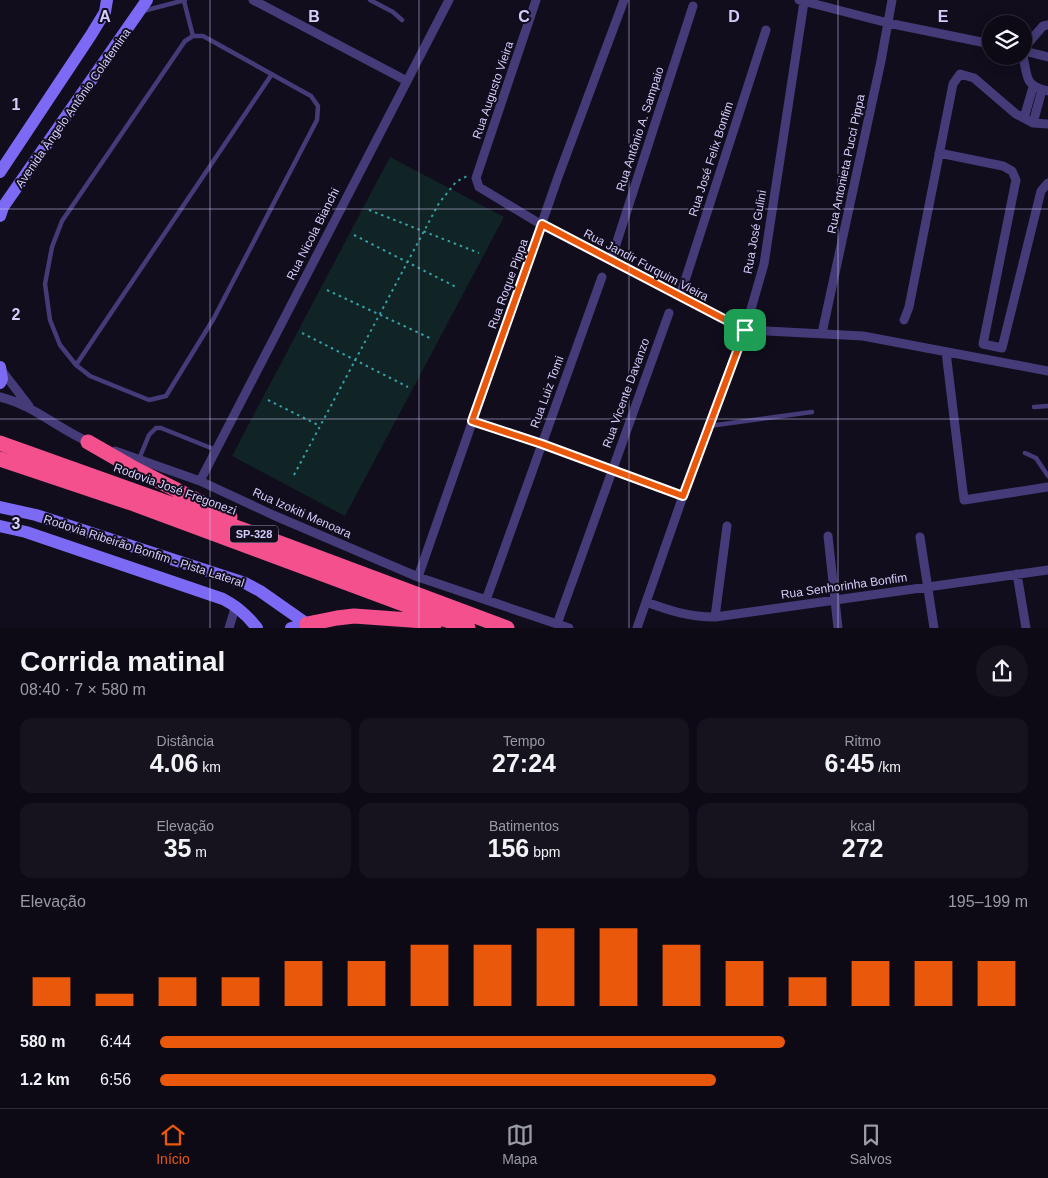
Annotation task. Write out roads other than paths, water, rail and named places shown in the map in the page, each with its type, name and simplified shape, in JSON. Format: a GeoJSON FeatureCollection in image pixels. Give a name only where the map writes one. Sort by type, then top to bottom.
{"type":"FeatureCollection","features":[{"type":"Feature","properties":{"kind":"highway"},"geometry":{"type":"LineString","coordinates":[[88,442],[135,469],[280,543]]}},
{"type":"Feature","properties":{"kind":"highway","name":"Rodovia José Fregonezi"},"geometry":{"type":"LineString","coordinates":[[0,443],[280,543],[508,628]]}},
{"type":"Feature","properties":{"kind":"highway","name":"SP-328"},"geometry":{"type":"LineString","coordinates":[[0,459],[134,504],[468,628]]}},
{"type":"Feature","properties":{"kind":"highway"},"geometry":{"type":"LineString","coordinates":[[308,626],[335,623],[354,616],[424,621],[457,628]]}},
{"type":"Feature","properties":{"kind":"street","name":"Avenida Ângelo Antônio Colafemina"},"geometry":{"type":"LineString","coordinates":[[0,172],[91,35],[104,12],[107,0]]}},
{"type":"Feature","properties":{"kind":"street","name":"Avenida Ângelo Antônio Colafemina"},"geometry":{"type":"LineString","coordinates":[[0,216],[3,207],[147,0]]}},
{"type":"Feature","properties":{"kind":"street"},"geometry":{"type":"LineString","coordinates":[[253,0],[407,80]]}},
{"type":"Feature","properties":{"kind":"street","name":"Rua Nicola Bianchi"},"geometry":{"type":"LineString","coordinates":[[200,481],[449,0]]}},
{"type":"Feature","properties":{"kind":"street","name":"Rua Augusto Vieira"},"geometry":{"type":"LineString","coordinates":[[479,187],[476,178],[536,0]]}},
{"type":"Feature","properties":{"kind":"street","name":"Rua Roque Pippa"},"geometry":{"type":"LineString","coordinates":[[418,577],[558,177],[624,0]]}},
{"type":"Feature","properties":{"kind":"street","name":"Rua Antonieta Pucci Pippa"},"geometry":{"type":"LineString","coordinates":[[822,333],[881,61],[892,0]]}},
{"type":"Feature","properties":{"kind":"street"},"geometry":{"type":"LineString","coordinates":[[802,1],[888,23],[982,42]]}},
{"type":"Feature","properties":{"kind":"street","name":"Rua José Gulini"},"geometry":{"type":"LineString","coordinates":[[637,628],[683,496],[745,330],[764,264],[802,1]]}},
{"type":"Feature","properties":{"kind":"street","name":"Rua Antônio A. Sampaio"},"geometry":{"type":"LineString","coordinates":[[611,260],[693,6]]}},
{"type":"Feature","properties":{"kind":"street"},"geometry":{"type":"LineString","coordinates":[[1032,40],[1043,26],[1048,24]]}},
{"type":"Feature","properties":{"kind":"street","name":"Rua José Felix Bonfim"},"geometry":{"type":"LineString","coordinates":[[680,296],[766,30]]}},
{"type":"Feature","properties":{"kind":"street"},"geometry":{"type":"LineString","coordinates":[[1032,52],[1048,57]]}},
{"type":"Feature","properties":{"kind":"street"},"geometry":{"type":"LineString","coordinates":[[1025,65],[1029,83],[1041,89]]}},
{"type":"Feature","properties":{"kind":"street"},"geometry":{"type":"LineString","coordinates":[[904,320],[909,306],[952,84],[960,74],[974,78],[1016,114],[1034,123],[1048,124]]}},
{"type":"Feature","properties":{"kind":"street"},"geometry":{"type":"LineString","coordinates":[[1024,118],[1041,89]]}},
{"type":"Feature","properties":{"kind":"street"},"geometry":{"type":"LineString","coordinates":[[1034,123],[1041,89]]}},
{"type":"Feature","properties":{"kind":"street"},"geometry":{"type":"LineString","coordinates":[[939,153],[1003,166],[1012,171],[1016,180],[983,344],[1002,348],[1040,191],[1048,183]]}},
{"type":"Feature","properties":{"kind":"street","name":"Rua Jandir Furquim Vieira"},"geometry":{"type":"LineString","coordinates":[[479,187],[542,224],[745,330],[863,336],[1048,371]]}},
{"type":"Feature","properties":{"kind":"street","name":"Rua Luiz Tomi"},"geometry":{"type":"LineString","coordinates":[[486,600],[602,277]]}},
{"type":"Feature","properties":{"kind":"street","name":"Rua Vicente Davanzo"},"geometry":{"type":"LineString","coordinates":[[557,624],[669,313]]}},
{"type":"Feature","properties":{"kind":"street"},"geometry":{"type":"LineString","coordinates":[[946,352],[964,500],[1048,487]]}},
{"type":"Feature","properties":{"kind":"street"},"geometry":{"type":"LineString","coordinates":[[0,368],[2,379],[0,383]]}},
{"type":"Feature","properties":{"kind":"street","name":"Rua Izokiti Menoara"},"geometry":{"type":"LineString","coordinates":[[0,368],[31,408],[50,422],[88,442],[200,481],[418,577],[569,628]]}},
{"type":"Feature","properties":{"kind":"street","name":"Rua Izokiti Menoara"},"geometry":{"type":"LineString","coordinates":[[0,397],[31,408]]}},
{"type":"Feature","properties":{"kind":"street"},"geometry":{"type":"LineString","coordinates":[[472,421],[542,444],[683,496]]}},
{"type":"Feature","properties":{"kind":"street","name":"Rodovia Ribeirão Bonfim - Pista Lateral"},"geometry":{"type":"LineString","coordinates":[[0,507],[36,515],[245,583],[260,591],[308,626]]}},
{"type":"Feature","properties":{"kind":"street","name":"Rodovia Ribeirão Bonfim - Pista Lateral"},"geometry":{"type":"LineString","coordinates":[[0,526],[26,532],[223,598],[236,605],[257,628]]}},
{"type":"Feature","properties":{"kind":"street"},"geometry":{"type":"LineString","coordinates":[[716,617],[727,526]]}},
{"type":"Feature","properties":{"kind":"street"},"geometry":{"type":"LineString","coordinates":[[828,536],[838,628]]}},
{"type":"Feature","properties":{"kind":"street"},"geometry":{"type":"LineString","coordinates":[[920,537],[934,628]]}},
{"type":"Feature","properties":{"kind":"street","name":"Rua Senhorinha Bonfim"},"geometry":{"type":"LineString","coordinates":[[646,602],[672,612],[716,617],[1048,570]]}},
{"type":"Feature","properties":{"kind":"street"},"geometry":{"type":"LineString","coordinates":[[1016,574],[1026,628]]}},
{"type":"Feature","properties":{"kind":"street"},"geometry":{"type":"LineString","coordinates":[[228,628],[236,605]]}},
{"type":"Feature","properties":{"kind":"street"},"geometry":{"type":"LineString","coordinates":[[291,628],[308,626]]}},
{"type":"Feature","properties":{"kind":"lane"},"geometry":{"type":"LineString","coordinates":[[139,12],[185,0],[193,36]]}},
{"type":"Feature","properties":{"kind":"lane"},"geometry":{"type":"LineString","coordinates":[[370,0],[393,12],[402,20]]}},
{"type":"Feature","properties":{"kind":"lane"},"geometry":{"type":"LineString","coordinates":[[193,36],[203,36],[272,74],[311,96],[318,106],[317,120],[214,318],[166,396],[149,400],[90,376],[76,365],[60,345],[50,320],[45,284],[52,247],[62,221],[184,41],[193,36]]}},
{"type":"Feature","properties":{"kind":"lane"},"geometry":{"type":"LineString","coordinates":[[76,365],[272,74]]}},
{"type":"Feature","properties":{"kind":"lane"},"geometry":{"type":"LineString","coordinates":[[1034,407],[1048,406]]}},
{"type":"Feature","properties":{"kind":"lane"},"geometry":{"type":"LineString","coordinates":[[709,426],[812,412]]}},
{"type":"Feature","properties":{"kind":"lane"},"geometry":{"type":"LineString","coordinates":[[139,459],[149,435],[156,428],[161,428],[216,450]]}},
{"type":"Feature","properties":{"kind":"lane"},"geometry":{"type":"LineString","coordinates":[[1025,453],[1036,458],[1048,476]]}}]}
